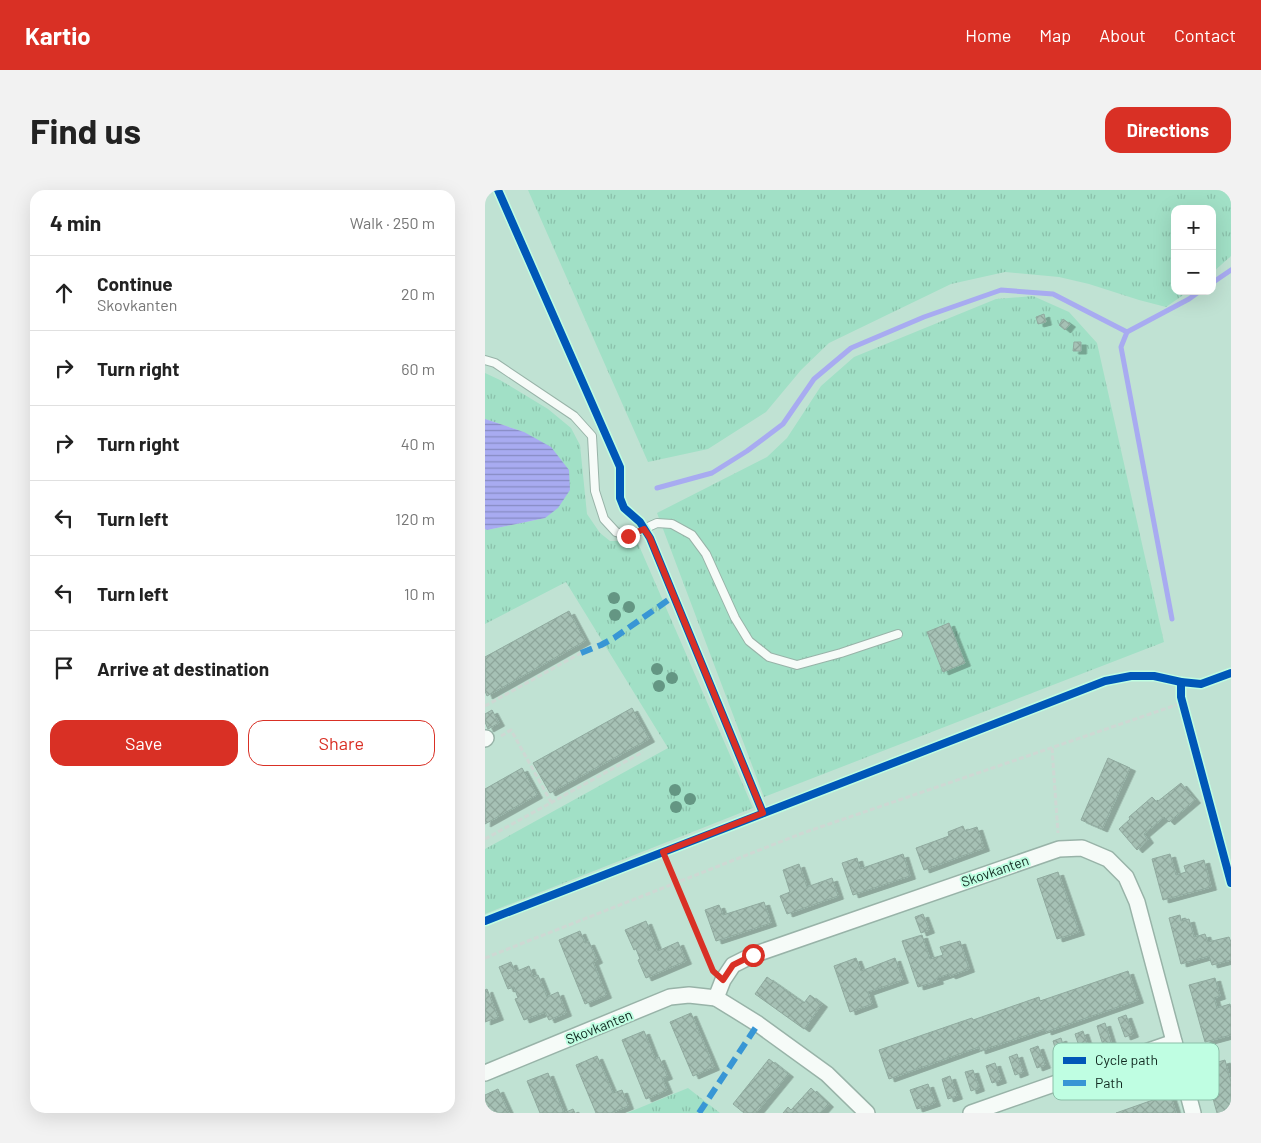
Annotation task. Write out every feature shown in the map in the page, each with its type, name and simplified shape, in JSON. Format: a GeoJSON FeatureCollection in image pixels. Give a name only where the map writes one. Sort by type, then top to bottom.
{"type":"FeatureCollection","features":[{"type":"Feature","properties":{"kind":"street","name":"Skovkanten"},"geometry":{"type":"LineString","coordinates":[[716,998],[723,980],[733,965],[753,955],[1059,849],[1082,848],[1108,860],[1125,877],[1137,902],[1174,1042]]}},
{"type":"Feature","properties":{"kind":"street","name":"Skovkanten"},"geometry":{"type":"LineString","coordinates":[[485,1073],[670,998],[689,995],[716,998],[758,1024],[827,1074],[867,1113]]}},
{"type":"Feature","properties":{"kind":"street"},"geometry":{"type":"LineString","coordinates":[[971,1113],[1053,1084]]}},
{"type":"Feature","properties":{"kind":"street","name":"Skovkanten"},"geometry":{"type":"LineString","coordinates":[[1190,1100],[1193,1113]]}},
{"type":"Feature","properties":{"kind":"lane"},"geometry":{"type":"LineString","coordinates":[[485,360],[495,363],[574,416],[592,436],[595,491],[604,519],[616,532],[628,536],[657,523],[671,524],[692,535],[706,554],[735,618],[749,640],[769,657],[797,665],[898,634]]}},
{"type":"Feature","properties":{"kind":"path"},"geometry":{"type":"LineString","coordinates":[[485,706],[581,653]]}},
{"type":"Feature","properties":{"kind":"path"},"geometry":{"type":"LineString","coordinates":[[485,958],[800,834],[1052,748],[1182,700],[1185,712]]}},
{"type":"Feature","properties":{"kind":"path"},"geometry":{"type":"LineString","coordinates":[[485,738],[492,741],[511,730],[551,802]]}},
{"type":"Feature","properties":{"kind":"path"},"geometry":{"type":"LineString","coordinates":[[1052,748],[1059,849]]}},
{"type":"Feature","properties":{"kind":"path"},"geometry":{"type":"LineString","coordinates":[[485,839],[643,752]]}},
{"type":"Feature","properties":{"kind":"path"},"geometry":{"type":"LineString","coordinates":[[654,856],[672,848]]}},
{"type":"Feature","properties":{"kind":"path"},"geometry":{"type":"LineString","coordinates":[[663,852],[713,971],[723,980]]}},
{"type":"Feature","properties":{"kind":"green space"},"geometry":{"type":"Polygon","coordinates":[[[528,190],[1231,190],[1231,256],[1216,269],[1216,205],[1171,205],[1171,295],[1183,295],[1166,307],[1059,277],[1005,272],[951,284],[829,343],[801,370],[766,412],[708,449],[648,462],[528,190]]]}},
{"type":"Feature","properties":{"kind":"green space"},"geometry":{"type":"Polygon","coordinates":[[[1033,296],[1069,312],[1097,343],[1164,642],[764,797],[657,513],[767,457],[787,438],[821,386],[854,357],[996,299],[1033,296]]]}},
{"type":"Feature","properties":{"kind":"green space"},"geometry":{"type":"Polygon","coordinates":[[[485,373],[548,409],[571,428],[580,445],[587,514],[600,533],[610,541],[637,541],[753,808],[485,914],[485,849],[668,748],[566,582],[485,624],[485,529],[545,518],[524,432],[485,419],[485,373]]]}},
{"type":"Feature","properties":{"kind":"green space"},"geometry":{"type":"Polygon","coordinates":[[[688,1088],[720,1113],[627,1113],[688,1088]]]}},
{"type":"Feature","properties":{"kind":"water"},"geometry":{"type":"Polygon","coordinates":[[[485,419],[524,432],[551,447],[569,470],[570,490],[558,508],[545,518],[485,529],[485,419]]]}},
{"type":"Feature","properties":{"kind":"building"},"geometry":{"type":"Polygon","coordinates":[[[1044,314],[1046,322],[1038,324],[1036,317],[1044,314]]]}},
{"type":"Feature","properties":{"kind":"building"},"geometry":{"type":"Polygon","coordinates":[[[1063,319],[1070,324],[1065,330],[1059,325],[1063,319]]]}},
{"type":"Feature","properties":{"kind":"building"},"geometry":{"type":"Polygon","coordinates":[[[1074,342],[1081,342],[1081,351],[1073,351],[1074,342]]]}},
{"type":"Feature","properties":{"kind":"building"},"geometry":{"type":"Polygon","coordinates":[[[569,611],[585,641],[487,696],[485,691],[485,657],[569,611]]]}},
{"type":"Feature","properties":{"kind":"building"},"geometry":{"type":"Polygon","coordinates":[[[949,623],[965,663],[943,672],[927,632],[949,623]]]}},
{"type":"Feature","properties":{"kind":"building"},"geometry":{"type":"Polygon","coordinates":[[[632,708],[649,739],[550,793],[533,763],[632,708]]]}},
{"type":"Feature","properties":{"kind":"building"},"geometry":{"type":"Polygon","coordinates":[[[492,710],[499,723],[488,729],[485,722],[485,714],[492,710]]]}},
{"type":"Feature","properties":{"kind":"building"},"geometry":{"type":"Polygon","coordinates":[[[1108,758],[1130,768],[1102,829],[1081,820],[1108,758]]]}},
{"type":"Feature","properties":{"kind":"building"},"geometry":{"type":"Polygon","coordinates":[[[522,768],[537,795],[485,824],[485,789],[522,768]]]}},
{"type":"Feature","properties":{"kind":"building"},"geometry":{"type":"Polygon","coordinates":[[[1181,783],[1195,800],[1169,822],[1164,817],[1144,834],[1148,840],[1137,850],[1119,829],[1130,819],[1129,817],[1152,797],[1157,802],[1181,783]]]}},
{"type":"Feature","properties":{"kind":"building"},"geometry":{"type":"Polygon","coordinates":[[[963,826],[965,831],[977,827],[984,848],[924,870],[916,848],[949,836],[948,832],[963,826]]]}},
{"type":"Feature","properties":{"kind":"building"},"geometry":{"type":"Polygon","coordinates":[[[903,854],[910,876],[853,895],[842,863],[857,858],[860,869],[903,854]]]}},
{"type":"Feature","properties":{"kind":"building"},"geometry":{"type":"Polygon","coordinates":[[[1170,854],[1176,875],[1186,872],[1184,866],[1204,860],[1211,887],[1163,900],[1152,859],[1170,854]]]}},
{"type":"Feature","properties":{"kind":"building"},"geometry":{"type":"Polygon","coordinates":[[[799,864],[807,887],[832,878],[838,896],[787,914],[780,896],[790,892],[783,870],[799,864]]]}},
{"type":"Feature","properties":{"kind":"building"},"geometry":{"type":"Polygon","coordinates":[[[1058,872],[1079,932],[1057,939],[1037,879],[1058,872]]]}},
{"type":"Feature","properties":{"kind":"building"},"geometry":{"type":"Polygon","coordinates":[[[764,902],[771,923],[716,941],[705,910],[719,905],[723,915],[764,902]]]}},
{"type":"Feature","properties":{"kind":"building"},"geometry":{"type":"Polygon","coordinates":[[[923,914],[929,930],[921,933],[915,917],[923,914]]]}},
{"type":"Feature","properties":{"kind":"building"},"geometry":{"type":"Polygon","coordinates":[[[1180,915],[1181,921],[1189,919],[1194,937],[1205,934],[1208,942],[1229,937],[1231,942],[1231,960],[1212,965],[1209,956],[1181,964],[1169,918],[1180,915]]]}},
{"type":"Feature","properties":{"kind":"building"},"geometry":{"type":"Polygon","coordinates":[[[646,921],[658,951],[678,942],[686,961],[646,978],[638,960],[640,959],[636,949],[634,950],[625,930],[646,921]]]}},
{"type":"Feature","properties":{"kind":"building"},"geometry":{"type":"Polygon","coordinates":[[[580,931],[585,943],[589,942],[597,960],[593,962],[606,995],[585,1004],[559,940],[580,931]]]}},
{"type":"Feature","properties":{"kind":"building"},"geometry":{"type":"Polygon","coordinates":[[[922,935],[930,959],[943,955],[940,947],[960,941],[969,969],[950,976],[949,974],[937,978],[938,981],[918,987],[902,941],[922,935]]]}},
{"type":"Feature","properties":{"kind":"building"},"geometry":{"type":"Polygon","coordinates":[[[856,958],[861,971],[895,958],[903,980],[868,992],[872,1004],[850,1012],[834,966],[856,958]]]}},
{"type":"Feature","properties":{"kind":"building"},"geometry":{"type":"Polygon","coordinates":[[[511,962],[515,972],[529,966],[533,977],[538,975],[547,997],[558,992],[566,1013],[549,1020],[545,1012],[524,1020],[515,999],[518,998],[514,987],[508,989],[499,967],[511,962]]]}},
{"type":"Feature","properties":{"kind":"building"},"geometry":{"type":"Polygon","coordinates":[[[1128,971],[1138,1000],[1046,1032],[1045,1029],[980,1051],[979,1047],[889,1079],[879,1050],[972,1018],[973,1020],[1039,997],[1040,1001],[1128,971]]]}},
{"type":"Feature","properties":{"kind":"building"},"geometry":{"type":"Polygon","coordinates":[[[767,977],[804,1003],[810,995],[822,1004],[804,1029],[755,994],[767,977]]]}},
{"type":"Feature","properties":{"kind":"building"},"geometry":{"type":"Polygon","coordinates":[[[1215,978],[1220,996],[1214,998],[1217,1008],[1230,1004],[1231,1035],[1205,1042],[1189,985],[1215,978]]]}},
{"type":"Feature","properties":{"kind":"building"},"geometry":{"type":"Polygon","coordinates":[[[487,989],[498,1017],[485,1022],[485,990],[487,989]]]}},
{"type":"Feature","properties":{"kind":"building"},"geometry":{"type":"Polygon","coordinates":[[[691,1013],[714,1067],[693,1076],[670,1022],[691,1013]]]}},
{"type":"Feature","properties":{"kind":"building"},"geometry":{"type":"Polygon","coordinates":[[[1126,1015],[1133,1034],[1125,1037],[1118,1018],[1126,1015]]]}},
{"type":"Feature","properties":{"kind":"building"},"geometry":{"type":"Polygon","coordinates":[[[1105,1023],[1111,1042],[1102,1043],[1097,1026],[1105,1023]]]}},
{"type":"Feature","properties":{"kind":"building"},"geometry":{"type":"Polygon","coordinates":[[[644,1031],[655,1059],[659,1057],[667,1076],[662,1078],[667,1090],[646,1099],[622,1040],[644,1031]]]}},
{"type":"Feature","properties":{"kind":"building"},"geometry":{"type":"Polygon","coordinates":[[[1083,1031],[1087,1043],[1078,1043],[1075,1034],[1083,1031]]]}},
{"type":"Feature","properties":{"kind":"building"},"geometry":{"type":"Polygon","coordinates":[[[1061,1038],[1062,1043],[1054,1043],[1053,1041],[1061,1038]]]}},
{"type":"Feature","properties":{"kind":"building"},"geometry":{"type":"Polygon","coordinates":[[[1038,1046],[1045,1065],[1037,1068],[1030,1049],[1038,1046]]]}},
{"type":"Feature","properties":{"kind":"building"},"geometry":{"type":"Polygon","coordinates":[[[1017,1054],[1023,1072],[1015,1075],[1009,1057],[1017,1054]]]}},
{"type":"Feature","properties":{"kind":"building"},"geometry":{"type":"Polygon","coordinates":[[[597,1056],[613,1093],[622,1090],[628,1106],[611,1113],[596,1113],[576,1065],[597,1056]]]}},
{"type":"Feature","properties":{"kind":"building"},"geometry":{"type":"Polygon","coordinates":[[[769,1059],[788,1074],[756,1113],[744,1113],[733,1104],[769,1059]]]}},
{"type":"Feature","properties":{"kind":"building"},"geometry":{"type":"Polygon","coordinates":[[[1225,1060],[1231,1082],[1231,1113],[1217,1113],[1213,1100],[1219,1100],[1219,1062],[1225,1060]]]}},
{"type":"Feature","properties":{"kind":"building"},"geometry":{"type":"Polygon","coordinates":[[[995,1063],[1001,1080],[992,1083],[986,1066],[995,1063]]]}},
{"type":"Feature","properties":{"kind":"building"},"geometry":{"type":"Polygon","coordinates":[[[973,1070],[979,1088],[971,1091],[965,1072],[973,1070]]]}},
{"type":"Feature","properties":{"kind":"building"},"geometry":{"type":"Polygon","coordinates":[[[548,1073],[564,1113],[540,1113],[527,1081],[548,1073]]]}},
{"type":"Feature","properties":{"kind":"building"},"geometry":{"type":"Polygon","coordinates":[[[950,1076],[957,1096],[948,1099],[942,1079],[950,1076]]]}},
{"type":"Feature","properties":{"kind":"building"},"geometry":{"type":"Polygon","coordinates":[[[928,1084],[935,1103],[917,1109],[910,1090],[928,1084]]]}},
{"type":"Feature","properties":{"kind":"building"},"geometry":{"type":"Polygon","coordinates":[[[811,1088],[828,1104],[820,1113],[783,1113],[788,1107],[791,1110],[811,1088]]]}},
{"type":"Feature","properties":{"kind":"building"},"geometry":{"type":"Polygon","coordinates":[[[498,1089],[509,1113],[485,1113],[485,1095],[498,1089]]]}},
{"type":"Feature","properties":{"kind":"building"},"geometry":{"type":"Polygon","coordinates":[[[1153,1100],[1172,1100],[1176,1113],[1116,1113],[1153,1100]]]}},
{"type":"Feature","properties":{"kind":"building"},"geometry":{"type":"Polygon","coordinates":[[[573,1109],[575,1113],[564,1113],[573,1109]]]}},
{"type":"Feature","properties":{"kind":"waterway"},"geometry":{"type":"LineString","coordinates":[[1216,280],[1231,270]]}},
{"type":"Feature","properties":{"kind":"waterway"},"geometry":{"type":"LineString","coordinates":[[657,488],[712,473],[747,451],[783,424],[814,379],[851,348],[924,317],[1001,290],[1053,294],[1127,332]]}},
{"type":"Feature","properties":{"kind":"waterway"},"geometry":{"type":"LineString","coordinates":[[1172,619],[1121,347],[1127,332],[1194,295]]}},
{"type":"Feature","properties":{"kind":"marked path"},"geometry":{"type":"LineString","coordinates":[[581,653],[614,638],[674,596]]}},
{"type":"Feature","properties":{"kind":"marked path"},"geometry":{"type":"LineString","coordinates":[[699,1113],[758,1024]]}},
{"type":"Feature","properties":{"kind":"cycle path"},"geometry":{"type":"LineString","coordinates":[[498,190],[620,467],[620,498],[624,508],[640,522],[650,538],[763,813]]}},
{"type":"Feature","properties":{"kind":"cycle path"},"geometry":{"type":"LineString","coordinates":[[485,921],[1105,681],[1131,676],[1154,676],[1201,684],[1231,673]]}},
{"type":"Feature","properties":{"kind":"cycle path"},"geometry":{"type":"LineString","coordinates":[[1181,682],[1181,697],[1231,883]]}},
{"type":"Feature","properties":{"kind":"route"},"geometry":{"type":"LineString","coordinates":[[628,536],[644,529],[650,538],[763,813],[663,852],[713,971],[723,980],[733,965],[753,955]]}}]}
